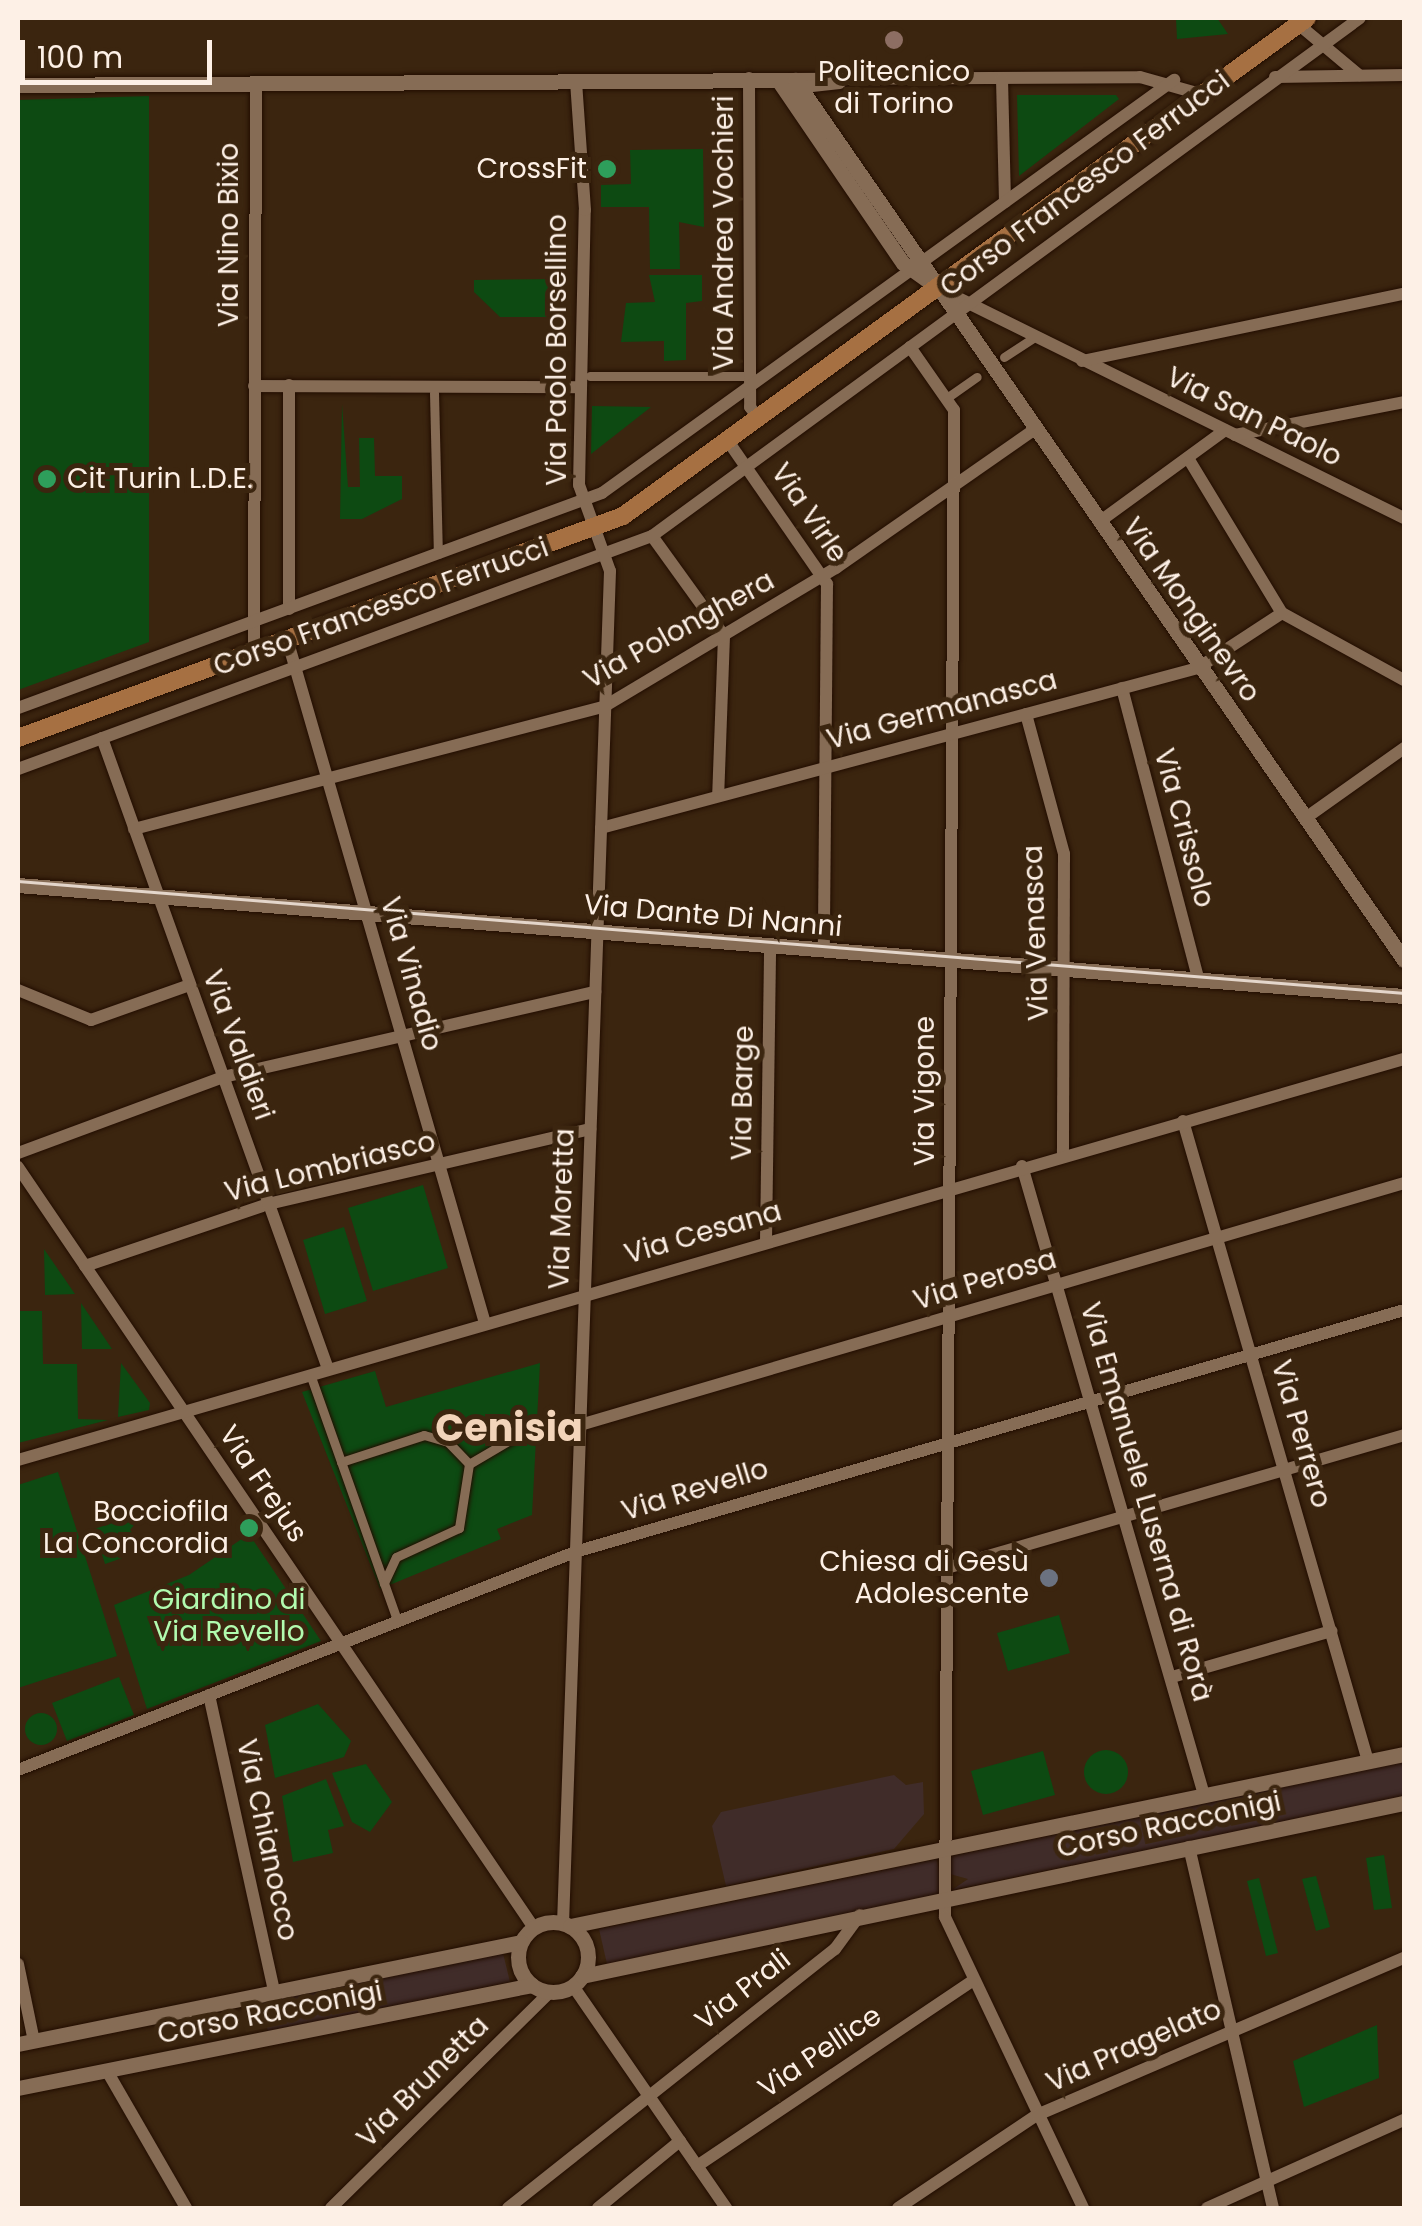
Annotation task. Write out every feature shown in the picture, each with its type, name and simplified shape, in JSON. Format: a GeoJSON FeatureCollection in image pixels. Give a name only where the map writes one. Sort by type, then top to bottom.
{"type":"FeatureCollection","features":[{"type":"Feature","properties":{"kind":"main road","name":"Corso Francesco Ferrucci"},"geometry":{"type":"LineString","coordinates":[[18,738],[594,528],[728,441],[1302,21]]}},
{"type":"Feature","properties":{"kind":"street","name":"Corso Francesco Ferrucci"},"geometry":{"type":"LineString","coordinates":[[18,769],[652,536],[1360,18]]}},
{"type":"Feature","properties":{"kind":"street"},"geometry":{"type":"LineString","coordinates":[[1302,21],[1320,46],[1359,76]]}},
{"type":"Feature","properties":{"kind":"street"},"geometry":{"type":"LineString","coordinates":[[1275,77],[1404,75]]}},
{"type":"Feature","properties":{"kind":"street"},"geometry":{"type":"LineString","coordinates":[[18,84],[748,78],[840,83],[1174,80],[1200,94]]}},
{"type":"Feature","properties":{"kind":"street","name":"Via Andrea Vochieri"},"geometry":{"type":"LineString","coordinates":[[748,78],[750,382]]}},
{"type":"Feature","properties":{"kind":"street","name":"Via Paolo Borsellino"},"geometry":{"type":"LineString","coordinates":[[576,80],[585,382],[583,500]]}},
{"type":"Feature","properties":{"kind":"street"},"geometry":{"type":"LineString","coordinates":[[1002,80],[1005,202]]}},
{"type":"Feature","properties":{"kind":"street","name":"Corso Francesco Ferrucci"},"geometry":{"type":"LineString","coordinates":[[18,708],[583,500],[911,271],[1174,80]]}},
{"type":"Feature","properties":{"kind":"street"},"geometry":{"type":"LineString","coordinates":[[784,82],[803,88],[840,83]]}},
{"type":"Feature","properties":{"kind":"street"},"geometry":{"type":"LineString","coordinates":[[784,82],[911,271],[938,288]]}},
{"type":"Feature","properties":{"kind":"street","name":"Via Nino Bixio"},"geometry":{"type":"LineString","coordinates":[[254,651],[256,83]]}},
{"type":"Feature","properties":{"kind":"street"},"geometry":{"type":"LineString","coordinates":[[803,88],[926,260],[938,288]]}},
{"type":"Feature","properties":{"kind":"street","name":"Via Monginevro"},"geometry":{"type":"LineString","coordinates":[[938,288],[961,309],[1034,430],[1404,960]]}},
{"type":"Feature","properties":{"kind":"street","name":"Via San Paolo"},"geometry":{"type":"LineString","coordinates":[[1082,360],[1404,294]]}},
{"type":"Feature","properties":{"kind":"street","name":"Via San Paolo"},"geometry":{"type":"LineString","coordinates":[[961,309],[1035,336],[1404,518]]}},
{"type":"Feature","properties":{"kind":"street"},"geometry":{"type":"LineString","coordinates":[[1004,357],[1035,336]]}},
{"type":"Feature","properties":{"kind":"street"},"geometry":{"type":"LineString","coordinates":[[910,346],[948,397],[977,377]]}},
{"type":"Feature","properties":{"kind":"street"},"geometry":{"type":"LineString","coordinates":[[254,386],[750,382],[758,419]]}},
{"type":"Feature","properties":{"kind":"street"},"geometry":{"type":"LineString","coordinates":[[288,608],[289,385]]}},
{"type":"Feature","properties":{"kind":"street","name":"Corso Francesco Ferrucci"},"geometry":{"type":"LineString","coordinates":[[434,393],[438,554]]}},
{"type":"Feature","properties":{"kind":"street","name":"Via Vigone"},"geometry":{"type":"LineString","coordinates":[[940,1850],[956,732],[955,484],[948,397]]}},
{"type":"Feature","properties":{"kind":"street"},"geometry":{"type":"LineString","coordinates":[[1100,522],[1188,458],[1230,433],[1404,402]]}},
{"type":"Feature","properties":{"kind":"street","name":"Via Polonghera"},"geometry":{"type":"LineString","coordinates":[[134,830],[605,706],[825,575],[1034,430]]}},
{"type":"Feature","properties":{"kind":"street"},"geometry":{"type":"LineString","coordinates":[[728,441],[746,466]]}},
{"type":"Feature","properties":{"kind":"street"},"geometry":{"type":"LineString","coordinates":[[1188,458],[1282,613],[1404,680]]}},
{"type":"Feature","properties":{"kind":"street","name":"Via Virle"},"geometry":{"type":"LineString","coordinates":[[746,466],[825,575],[824,950]]}},
{"type":"Feature","properties":{"kind":"street","name":"Via Moretta"},"geometry":{"type":"LineString","coordinates":[[567,1925],[605,706],[605,554],[583,500]]}},
{"type":"Feature","properties":{"kind":"street"},"geometry":{"type":"LineString","coordinates":[[652,536],[724,636],[718,796]]}},
{"type":"Feature","properties":{"kind":"street","name":"Via Germanasca"},"geometry":{"type":"LineString","coordinates":[[601,828],[1200,667],[1282,613]]}},
{"type":"Feature","properties":{"kind":"street","name":"Via Vinadio"},"geometry":{"type":"LineString","coordinates":[[287,639],[484,1323]]}},
{"type":"Feature","properties":{"kind":"street","name":"Via Crissolo"},"geometry":{"type":"LineString","coordinates":[[1122,688],[1199,981]]}},
{"type":"Feature","properties":{"kind":"street","name":"Via Venasca"},"geometry":{"type":"LineString","coordinates":[[1026,714],[1064,854],[1063,1155]]}},
{"type":"Feature","properties":{"kind":"street","name":"Via Valdieri"},"geometry":{"type":"LineString","coordinates":[[102,738],[328,1369]]}},
{"type":"Feature","properties":{"kind":"street"},"geometry":{"type":"LineString","coordinates":[[1307,816],[1404,748]]}},
{"type":"Feature","properties":{"kind":"street","name":"Via Dante Di Nanni"},"geometry":{"type":"LineString","coordinates":[[18,885],[1404,996]]}},
{"type":"Feature","properties":{"kind":"street","name":"Via Barge"},"geometry":{"type":"LineString","coordinates":[[766,1241],[770,946]]}},
{"type":"Feature","properties":{"kind":"street"},"geometry":{"type":"LineString","coordinates":[[18,990],[91,1020],[190,985]]}},
{"type":"Feature","properties":{"kind":"street"},"geometry":{"type":"LineString","coordinates":[[18,1152],[222,1077],[595,992]]}},
{"type":"Feature","properties":{"kind":"street","name":"Via Cesana"},"geometry":{"type":"LineString","coordinates":[[18,1460],[950,1186],[1404,1059]]}},
{"type":"Feature","properties":{"kind":"street","name":"Via Perrero"},"geometry":{"type":"LineString","coordinates":[[1183,1121],[1368,1761]]}},
{"type":"Feature","properties":{"kind":"street","name":"Via Lombriasco"},"geometry":{"type":"LineString","coordinates":[[85,1266],[268,1204],[590,1129]]}},
{"type":"Feature","properties":{"kind":"street","name":"Via Emanuele Luserna di Rorà"},"geometry":{"type":"LineString","coordinates":[[1022,1166],[1204,1795]]}},
{"type":"Feature","properties":{"kind":"street","name":"Via Frejus"},"geometry":{"type":"LineString","coordinates":[[18,1167],[534,1928]]}},
{"type":"Feature","properties":{"kind":"street","name":"Via Perosa"},"geometry":{"type":"LineString","coordinates":[[580,1425],[1404,1183]]}},
{"type":"Feature","properties":{"kind":"street","name":"Via Revello"},"geometry":{"type":"LineString","coordinates":[[18,1770],[576,1552],[1404,1310]]}},
{"type":"Feature","properties":{"kind":"street"},"geometry":{"type":"LineString","coordinates":[[310,1374],[398,1622]]}},
{"type":"Feature","properties":{"kind":"street"},"geometry":{"type":"LineString","coordinates":[[341,1462],[424,1435],[448,1442],[469,1464]]}},
{"type":"Feature","properties":{"kind":"street"},"geometry":{"type":"LineString","coordinates":[[943,1569],[1404,1436]]}},
{"type":"Feature","properties":{"kind":"street"},"geometry":{"type":"LineString","coordinates":[[469,1464],[515,1437]]}},
{"type":"Feature","properties":{"kind":"street"},"geometry":{"type":"LineString","coordinates":[[384,1583],[396,1557],[460,1528],[469,1464]]}},
{"type":"Feature","properties":{"kind":"street"},"geometry":{"type":"LineString","coordinates":[[1172,1677],[1331,1631]]}},
{"type":"Feature","properties":{"kind":"street","name":"Via Chianocco"},"geometry":{"type":"LineString","coordinates":[[209,1695],[275,1994]]}},
{"type":"Feature","properties":{"kind":"street","name":"Corso Racconigi"},"geometry":{"type":"LineString","coordinates":[[567,1925],[1401,1756]]}},
{"type":"Feature","properties":{"kind":"street","name":"Corso Racconigi"},"geometry":{"type":"LineString","coordinates":[[578,1981],[860,1915],[1404,1802]]}},
{"type":"Feature","properties":{"kind":"street"},"geometry":{"type":"LineString","coordinates":[[1190,1847],[1273,2208]]}},
{"type":"Feature","properties":{"kind":"street"},"geometry":{"type":"LineString","coordinates":[[940,1850],[947,1898],[946,1926],[1083,2208]]}},
{"type":"Feature","properties":{"kind":"street","name":"Via Prali"},"geometry":{"type":"LineString","coordinates":[[508,2208],[835,1949],[860,1915]]}},
{"type":"Feature","properties":{"kind":"street"},"geometry":{"type":"LineString","coordinates":[[578,1981],[550,1992],[532,1986],[519,1966],[521,1942],[534,1928],[567,1925],[586,1948],[578,1981],[648,2096],[726,2208]]}},
{"type":"Feature","properties":{"kind":"street","name":"Corso Racconigi"},"geometry":{"type":"LineString","coordinates":[[26,2043],[521,1942]]}},
{"type":"Feature","properties":{"kind":"street","name":"Via Pragelato"},"geometry":{"type":"LineString","coordinates":[[898,2208],[1037,2115],[1404,1958]]}},
{"type":"Feature","properties":{"kind":"street"},"geometry":{"type":"LineString","coordinates":[[18,1964],[26,2043]]}},
{"type":"Feature","properties":{"kind":"street","name":"Via Pellice"},"geometry":{"type":"LineString","coordinates":[[697,2166],[972,1981]]}},
{"type":"Feature","properties":{"kind":"street","name":"Corso Racconigi"},"geometry":{"type":"LineString","coordinates":[[18,2088],[532,1986]]}},
{"type":"Feature","properties":{"kind":"street","name":"Via Brunetta"},"geometry":{"type":"LineString","coordinates":[[331,2208],[550,1992]]}},
{"type":"Feature","properties":{"kind":"street"},"geometry":{"type":"LineString","coordinates":[[107,2071],[186,2208]]}},
{"type":"Feature","properties":{"kind":"street"},"geometry":{"type":"LineString","coordinates":[[1206,2208],[1404,2120]]}},
{"type":"Feature","properties":{"kind":"street"},"geometry":{"type":"LineString","coordinates":[[598,2208],[680,2141]]}},
{"type":"Feature","properties":{"kind":"shaded area"},"geometry":{"type":"Polygon","coordinates":[[[1404,1762],[1404,1797],[952,1890],[968,1879],[950,1874],[947,1857],[1404,1762]]]}},
{"type":"Feature","properties":{"kind":"shaded area"},"geometry":{"type":"Polygon","coordinates":[[[894,1775],[906,1785],[923,1782],[924,1814],[894,1849],[726,1886],[712,1826],[721,1812],[894,1775]]]}},
{"type":"Feature","properties":{"kind":"shaded area"},"geometry":{"type":"Polygon","coordinates":[[[937,1859],[942,1894],[607,1964],[599,1929],[937,1859]]]}},
{"type":"Feature","properties":{"kind":"shaded area"},"geometry":{"type":"Polygon","coordinates":[[[502,1949],[510,1982],[268,2032],[261,2001],[502,1949]]]}},
{"type":"Feature","properties":{"kind":"green space"},"geometry":{"type":"Polygon","coordinates":[[[1176,18],[1217,18],[1228,34],[1177,39],[1176,18]]]}},
{"type":"Feature","properties":{"kind":"green space"},"geometry":{"type":"Polygon","coordinates":[[[1017,95],[1116,95],[1119,99],[1019,176],[1017,95]]]}},
{"type":"Feature","properties":{"kind":"green space"},"geometry":{"type":"Polygon","coordinates":[[[149,96],[149,642],[18,690],[18,100],[149,96]]]}},
{"type":"Feature","properties":{"kind":"green space"},"geometry":{"type":"Polygon","coordinates":[[[703,149],[704,227],[679,222],[680,269],[650,269],[649,207],[601,207],[601,185],[631,184],[630,150],[703,149]]]}},
{"type":"Feature","properties":{"kind":"green space"},"geometry":{"type":"Polygon","coordinates":[[[649,275],[702,275],[702,301],[686,303],[686,360],[664,361],[664,341],[621,342],[626,303],[655,302],[649,275]]]}},
{"type":"Feature","properties":{"kind":"green space"},"geometry":{"type":"Polygon","coordinates":[[[560,279],[560,317],[500,317],[474,292],[474,280],[560,279]]]}},
{"type":"Feature","properties":{"kind":"green space"},"geometry":{"type":"Polygon","coordinates":[[[342,404],[348,487],[360,487],[359,438],[374,438],[375,476],[402,476],[402,499],[362,519],[340,519],[342,404]]]}},
{"type":"Feature","properties":{"kind":"green space"},"geometry":{"type":"Polygon","coordinates":[[[592,406],[651,407],[591,454],[592,406]]]}},
{"type":"Feature","properties":{"kind":"green space"},"geometry":{"type":"Polygon","coordinates":[[[423,1185],[448,1268],[373,1291],[348,1208],[423,1185]]]}},
{"type":"Feature","properties":{"kind":"green space"},"geometry":{"type":"Polygon","coordinates":[[[344,1227],[367,1301],[325,1314],[303,1240],[344,1227]]]}},
{"type":"Feature","properties":{"kind":"green space"},"geometry":{"type":"Polygon","coordinates":[[[44,1249],[75,1294],[45,1295],[44,1249]]]}},
{"type":"Feature","properties":{"kind":"green space"},"geometry":{"type":"Polygon","coordinates":[[[81,1303],[112,1349],[82,1349],[81,1303]]]}},
{"type":"Feature","properties":{"kind":"green space"},"geometry":{"type":"Polygon","coordinates":[[[18,1311],[42,1311],[43,1364],[77,1364],[78,1419],[108,1420],[18,1443],[18,1311]]]}},
{"type":"Feature","properties":{"kind":"green space"},"geometry":{"type":"Polygon","coordinates":[[[121,1363],[150,1403],[149,1410],[118,1417],[121,1363]]]}},
{"type":"Feature","properties":{"kind":"green space"},"geometry":{"type":"Polygon","coordinates":[[[540,1363],[532,1515],[497,1529],[501,1539],[380,1589],[302,1392],[375,1371],[386,1407],[540,1363]]]}},
{"type":"Feature","properties":{"kind":"green space"},"geometry":{"type":"Polygon","coordinates":[[[58,1472],[117,1656],[18,1688],[18,1485],[58,1472]]]}},
{"type":"Feature","properties":{"kind":"green space"},"geometry":{"type":"Polygon","coordinates":[[[144,1513],[130,1530],[145,1550],[105,1564],[94,1529],[144,1513]]]}},
{"type":"Feature","properties":{"kind":"green space","name":"Giardino di Via Revello"},"geometry":{"type":"Polygon","coordinates":[[[249,1534],[321,1641],[147,1709],[114,1605],[189,1575],[249,1534]]]}},
{"type":"Feature","properties":{"kind":"green space"},"geometry":{"type":"Polygon","coordinates":[[[1059,1615],[1070,1653],[1008,1671],[997,1633],[1059,1615]]]}},
{"type":"Feature","properties":{"kind":"green space"},"geometry":{"type":"Polygon","coordinates":[[[119,1677],[134,1715],[67,1741],[52,1703],[119,1677]]]}},
{"type":"Feature","properties":{"kind":"green space"},"geometry":{"type":"Polygon","coordinates":[[[318,1704],[351,1741],[344,1757],[275,1778],[265,1725],[318,1704]]]}},
{"type":"Feature","properties":{"kind":"green space"},"geometry":{"type":"Polygon","coordinates":[[[41,1713],[53,1717],[57,1729],[53,1741],[41,1745],[29,1741],[25,1729],[29,1717],[41,1713]]]}},
{"type":"Feature","properties":{"kind":"green space"},"geometry":{"type":"Polygon","coordinates":[[[1106,1750],[1121,1757],[1128,1772],[1121,1787],[1106,1794],[1091,1787],[1084,1772],[1091,1757],[1106,1750]]]}},
{"type":"Feature","properties":{"kind":"green space"},"geometry":{"type":"Polygon","coordinates":[[[1043,1751],[1055,1795],[983,1815],[971,1771],[1043,1751]]]}},
{"type":"Feature","properties":{"kind":"green space"},"geometry":{"type":"Polygon","coordinates":[[[366,1764],[392,1802],[370,1832],[352,1822],[332,1773],[366,1764]]]}},
{"type":"Feature","properties":{"kind":"green space"},"geometry":{"type":"Polygon","coordinates":[[[326,1779],[344,1826],[328,1830],[333,1853],[293,1862],[282,1796],[326,1779]]]}},
{"type":"Feature","properties":{"kind":"green space"},"geometry":{"type":"Polygon","coordinates":[[[1384,1855],[1392,1908],[1374,1910],[1366,1858],[1384,1855]]]}},
{"type":"Feature","properties":{"kind":"green space"},"geometry":{"type":"Polygon","coordinates":[[[1316,1876],[1330,1927],[1316,1931],[1302,1879],[1316,1876]]]}},
{"type":"Feature","properties":{"kind":"green space"},"geometry":{"type":"Polygon","coordinates":[[[1259,1878],[1278,1953],[1266,1956],[1247,1881],[1259,1878]]]}},
{"type":"Feature","properties":{"kind":"green space"},"geometry":{"type":"Polygon","coordinates":[[[1377,2025],[1379,2078],[1304,2107],[1293,2061],[1377,2025]]]}},
{"type":"Feature","properties":{"kind":"tram line"},"geometry":{"type":"LineString","coordinates":[[18,881],[1404,993]]}},
{"type":"Feature","properties":{"kind":"place","name":"Politecnico di Torino"},"geometry":{"type":"Point","coordinates":[894,40]}},
{"type":"Feature","properties":{"kind":"place","name":"CrossFit"},"geometry":{"type":"Point","coordinates":[607,169]}},
{"type":"Feature","properties":{"kind":"place","name":"Cit Turin L.D.E."},"geometry":{"type":"Point","coordinates":[47,479]}},
{"type":"Feature","properties":{"kind":"place","name":"Bocciofila La Concordia"},"geometry":{"type":"Point","coordinates":[249,1528]}},
{"type":"Feature","properties":{"kind":"place","name":"Chiesa di Gesù Adolescente"},"geometry":{"type":"Point","coordinates":[1049,1578]}},
{"type":"Feature","properties":{"kind":"district","name":"Cenisia"},"geometry":{"type":"Point","coordinates":[509,1428]}}]}
